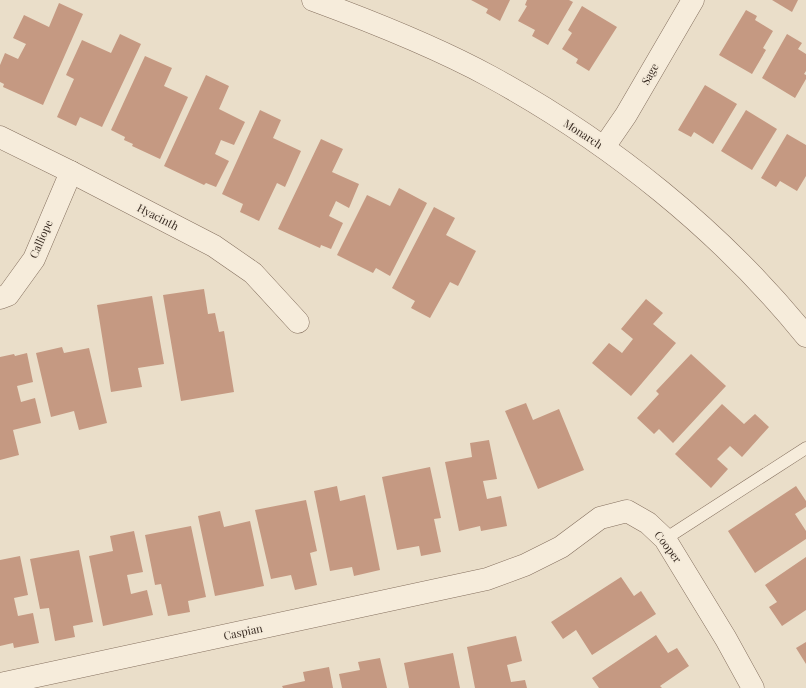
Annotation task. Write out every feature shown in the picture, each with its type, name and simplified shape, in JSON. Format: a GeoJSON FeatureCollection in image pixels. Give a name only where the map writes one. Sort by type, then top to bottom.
{"type":"FeatureCollection","features":[{"type":"Feature","properties":{"kind":"street","name":"Monarch"},"geometry":{"type":"LineString","coordinates":[[312,0],[367,20],[424,44],[491,77],[567,122],[604,147],[676,204],[724,247],[774,297],[806,336]]}},
{"type":"Feature","properties":{"kind":"street","name":"Sage"},"geometry":{"type":"LineString","coordinates":[[604,147],[626,115],[693,0]]}},
{"type":"Feature","properties":{"kind":"street","name":"Hyacinth"},"geometry":{"type":"LineString","coordinates":[[0,137],[214,246],[253,273],[298,322]]}},
{"type":"Feature","properties":{"kind":"street","name":"Calliope"},"geometry":{"type":"LineString","coordinates":[[0,298],[8,295],[34,259],[71,172]]}},
{"type":"Feature","properties":{"kind":"street","name":"Cooper"},"geometry":{"type":"LineString","coordinates":[[487,579],[524,565],[561,547],[600,518],[627,511],[648,523],[665,539],[726,639],[753,688]]}},
{"type":"Feature","properties":{"kind":"street","name":"Caspian"},"geometry":{"type":"LineString","coordinates":[[0,684],[487,579]]}},
{"type":"Feature","properties":{"kind":"lane"},"geometry":{"type":"LineString","coordinates":[[665,539],[806,448]]}},
{"type":"Feature","properties":{"kind":"building"},"geometry":{"type":"Polygon","coordinates":[[[471,0],[510,0],[500,21],[486,13],[488,9],[471,0]]]}},
{"type":"Feature","properties":{"kind":"building"},"geometry":{"type":"Polygon","coordinates":[[[527,0],[569,0],[573,2],[548,45],[532,36],[535,30],[518,21],[527,6],[525,5],[527,0]]]}},
{"type":"Feature","properties":{"kind":"building"},"geometry":{"type":"Polygon","coordinates":[[[772,0],[798,0],[792,12],[772,0]]]}},
{"type":"Feature","properties":{"kind":"building"},"geometry":{"type":"Polygon","coordinates":[[[59,3],[83,14],[43,105],[3,87],[4,84],[0,82],[0,65],[5,53],[18,59],[26,44],[13,38],[24,15],[49,27],[59,3]]]}},
{"type":"Feature","properties":{"kind":"building"},"geometry":{"type":"Polygon","coordinates":[[[582,6],[617,27],[589,71],[576,63],[578,59],[562,49],[572,33],[568,30],[582,6]]]}},
{"type":"Feature","properties":{"kind":"building"},"geometry":{"type":"Polygon","coordinates":[[[746,10],[757,16],[755,20],[773,31],[763,48],[766,50],[752,74],[719,55],[746,10]]]}},
{"type":"Feature","properties":{"kind":"building"},"geometry":{"type":"Polygon","coordinates":[[[120,34],[141,44],[102,127],[80,117],[76,126],[57,117],[74,79],[66,75],[82,40],[111,53],[120,34]]]}},
{"type":"Feature","properties":{"kind":"building"},"geometry":{"type":"Polygon","coordinates":[[[787,34],[802,43],[798,49],[806,54],[806,71],[804,74],[806,75],[806,79],[795,98],[762,78],[787,34]]]}},
{"type":"Feature","properties":{"kind":"building"},"geometry":{"type":"Polygon","coordinates":[[[145,56],[172,68],[164,86],[188,97],[160,159],[132,146],[133,144],[124,140],[125,137],[111,130],[145,56]]]}},
{"type":"Feature","properties":{"kind":"building"},"geometry":{"type":"Polygon","coordinates":[[[206,75],[229,86],[219,109],[245,122],[234,145],[221,140],[215,154],[229,161],[216,187],[206,183],[204,185],[164,166],[206,75]]]}},
{"type":"Feature","properties":{"kind":"building"},"geometry":{"type":"Polygon","coordinates":[[[705,85],[737,104],[713,144],[694,132],[691,137],[678,130],[705,85]]]}},
{"type":"Feature","properties":{"kind":"building"},"geometry":{"type":"Polygon","coordinates":[[[260,110],[281,120],[273,138],[301,151],[285,187],[277,183],[259,221],[240,212],[243,204],[222,194],[260,110]]]}},
{"type":"Feature","properties":{"kind":"building"},"geometry":{"type":"Polygon","coordinates":[[[746,110],[777,129],[752,170],[721,151],[746,110]]]}},
{"type":"Feature","properties":{"kind":"building"},"geometry":{"type":"Polygon","coordinates":[[[787,134],[806,145],[806,176],[797,191],[780,181],[776,187],[761,178],[787,134]]]}},
{"type":"Feature","properties":{"kind":"building"},"geometry":{"type":"Polygon","coordinates":[[[321,139],[343,149],[332,172],[359,184],[349,208],[336,201],[329,216],[343,223],[331,249],[321,245],[320,248],[278,229],[321,139]]]}},
{"type":"Feature","properties":{"kind":"building"},"geometry":{"type":"Polygon","coordinates":[[[399,188],[427,203],[390,276],[376,268],[373,273],[337,255],[367,195],[390,206],[399,188]]]}},
{"type":"Feature","properties":{"kind":"building"},"geometry":{"type":"Polygon","coordinates":[[[434,207],[455,218],[446,235],[476,251],[458,286],[450,282],[430,318],[411,308],[415,301],[392,288],[434,207]]]}},
{"type":"Feature","properties":{"kind":"building"},"geometry":{"type":"Polygon","coordinates":[[[204,289],[208,314],[215,313],[219,332],[224,331],[234,392],[181,401],[163,295],[204,289]]]}},
{"type":"Feature","properties":{"kind":"building"},"geometry":{"type":"Polygon","coordinates":[[[152,296],[164,364],[138,368],[142,387],[111,392],[97,305],[152,296]]]}},
{"type":"Feature","properties":{"kind":"building"},"geometry":{"type":"Polygon","coordinates":[[[646,299],[663,313],[653,324],[676,343],[631,396],[592,363],[609,343],[622,353],[633,339],[621,329],[646,299]]]}},
{"type":"Feature","properties":{"kind":"building"},"geometry":{"type":"Polygon","coordinates":[[[62,347],[64,353],[89,348],[107,423],[79,430],[74,411],[51,417],[36,353],[62,347]]]}},
{"type":"Feature","properties":{"kind":"building"},"geometry":{"type":"Polygon","coordinates":[[[27,353],[33,382],[17,386],[21,402],[35,398],[41,423],[13,430],[19,455],[0,460],[0,357],[14,354],[15,356],[27,353]]]}},
{"type":"Feature","properties":{"kind":"building"},"geometry":{"type":"Polygon","coordinates":[[[691,354],[726,386],[673,443],[659,429],[654,434],[637,418],[659,394],[656,391],[691,354]]]}},
{"type":"Feature","properties":{"kind":"building"},"geometry":{"type":"Polygon","coordinates":[[[526,403],[533,420],[559,409],[584,470],[538,489],[505,411],[526,403]]]}},
{"type":"Feature","properties":{"kind":"building"},"geometry":{"type":"Polygon","coordinates":[[[722,404],[744,424],[755,414],[769,427],[742,457],[730,446],[717,459],[728,469],[711,488],[675,454],[722,404]]]}},
{"type":"Feature","properties":{"kind":"building"},"geometry":{"type":"Polygon","coordinates":[[[489,440],[497,479],[483,481],[487,499],[501,496],[507,526],[481,531],[480,526],[459,531],[445,462],[472,457],[470,443],[489,440]]]}},
{"type":"Feature","properties":{"kind":"building"},"geometry":{"type":"Polygon","coordinates":[[[430,467],[441,518],[434,519],[441,552],[421,556],[419,546],[397,550],[382,477],[430,467]]]}},
{"type":"Feature","properties":{"kind":"building"},"geometry":{"type":"Polygon","coordinates":[[[337,486],[340,501],[365,495],[380,570],[354,576],[352,567],[330,571],[314,491],[337,486]]]}},
{"type":"Feature","properties":{"kind":"building"},"geometry":{"type":"Polygon","coordinates":[[[796,486],[806,501],[806,507],[795,514],[806,531],[806,539],[755,573],[728,531],[796,486]]]}},
{"type":"Feature","properties":{"kind":"building"},"geometry":{"type":"Polygon","coordinates":[[[306,500],[317,551],[310,553],[317,585],[295,590],[291,575],[271,579],[255,510],[306,500]]]}},
{"type":"Feature","properties":{"kind":"building"},"geometry":{"type":"Polygon","coordinates":[[[220,511],[224,527],[250,521],[264,586],[215,596],[198,516],[220,511]]]}},
{"type":"Feature","properties":{"kind":"building"},"geometry":{"type":"Polygon","coordinates":[[[191,526],[206,597],[188,601],[190,612],[168,616],[161,584],[155,585],[145,535],[191,526]]]}},
{"type":"Feature","properties":{"kind":"building"},"geometry":{"type":"Polygon","coordinates":[[[134,531],[143,572],[127,575],[131,594],[147,590],[153,615],[103,626],[89,556],[113,551],[110,536],[134,531]]]}},
{"type":"Feature","properties":{"kind":"building"},"geometry":{"type":"Polygon","coordinates":[[[79,550],[93,622],[73,626],[75,637],[55,641],[49,608],[40,609],[30,559],[79,550]]]}},
{"type":"Feature","properties":{"kind":"building"},"geometry":{"type":"Polygon","coordinates":[[[20,556],[28,595],[14,598],[18,616],[33,613],[39,643],[14,648],[13,643],[0,646],[0,560],[20,556]]]}},
{"type":"Feature","properties":{"kind":"building"},"geometry":{"type":"Polygon","coordinates":[[[806,557],[806,610],[782,626],[769,607],[777,602],[765,585],[806,557]]]}},
{"type":"Feature","properties":{"kind":"building"},"geometry":{"type":"Polygon","coordinates":[[[621,577],[634,596],[641,591],[656,614],[592,655],[576,630],[563,639],[551,622],[621,577]]]}},
{"type":"Feature","properties":{"kind":"building"},"geometry":{"type":"Polygon","coordinates":[[[656,635],[668,653],[677,648],[689,666],[660,686],[662,688],[599,688],[592,678],[656,635]]]}},
{"type":"Feature","properties":{"kind":"building"},"geometry":{"type":"Polygon","coordinates":[[[516,636],[522,661],[507,665],[511,682],[525,680],[527,688],[475,688],[467,647],[516,636]]]}},
{"type":"Feature","properties":{"kind":"building"},"geometry":{"type":"Polygon","coordinates":[[[806,642],[806,664],[796,648],[806,642]]]}},
{"type":"Feature","properties":{"kind":"building"},"geometry":{"type":"Polygon","coordinates":[[[453,653],[460,688],[409,688],[404,663],[453,653]]]}},
{"type":"Feature","properties":{"kind":"building"},"geometry":{"type":"Polygon","coordinates":[[[380,658],[387,688],[342,688],[339,674],[360,670],[358,662],[380,658]]]}},
{"type":"Feature","properties":{"kind":"building"},"geometry":{"type":"Polygon","coordinates":[[[329,667],[333,688],[283,688],[282,686],[305,681],[303,672],[329,667]]]}}]}
